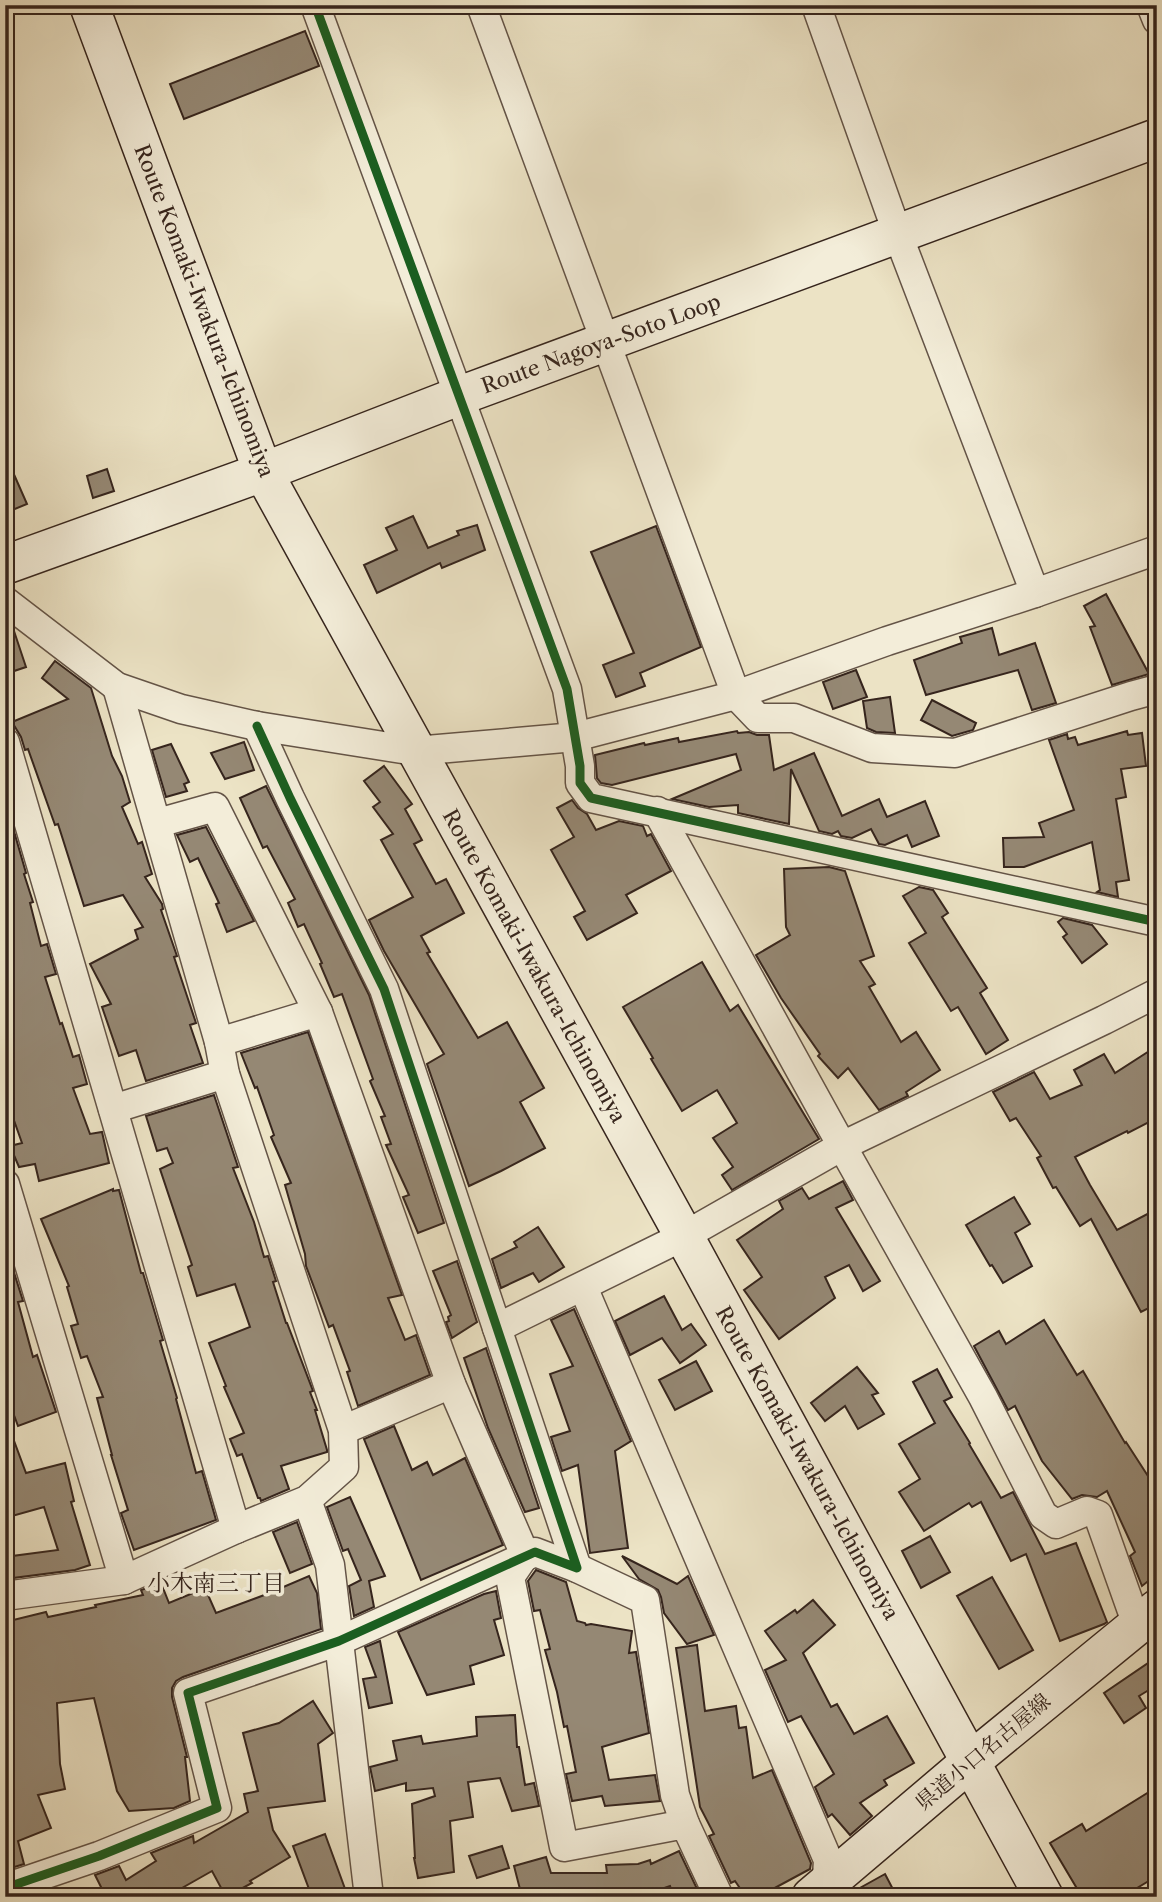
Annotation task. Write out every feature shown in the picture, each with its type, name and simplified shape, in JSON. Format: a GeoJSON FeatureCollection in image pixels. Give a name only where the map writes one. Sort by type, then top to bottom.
{"type":"FeatureCollection","features":[{"type":"Feature","properties":{"kind":"main road","name":"Route Komaki-Iwakura-Ichinomiya"},"geometry":{"type":"LineString","coordinates":[[89,5],[263,472],[1044,1897]]}},
{"type":"Feature","properties":{"kind":"main road","name":"Route Nagoya-Soto Loop"},"geometry":{"type":"LineString","coordinates":[[5,565],[263,472],[459,396],[1157,138]]}},
{"type":"Feature","properties":{"kind":"main road","name":"県道小口名古屋線"},"geometry":{"type":"LineString","coordinates":[[821,1893],[970,1762],[1147,1617]]}},
{"type":"Feature","properties":{"kind":"street"},"geometry":{"type":"LineString","coordinates":[[315,5],[567,689],[580,766],[580,783],[591,798],[1157,922]]}},
{"type":"Feature","properties":{"kind":"street"},"geometry":{"type":"LineString","coordinates":[[481,5],[736,695],[758,718],[794,718],[872,748],[955,753],[1157,689]]}},
{"type":"Feature","properties":{"kind":"street"},"geometry":{"type":"LineString","coordinates":[[816,5],[898,234],[1035,593]]}},
{"type":"Feature","properties":{"kind":"street"},"geometry":{"type":"LineString","coordinates":[[1151,5],[1157,20]]}},
{"type":"Feature","properties":{"kind":"street"},"geometry":{"type":"LineString","coordinates":[[5,601],[117,687],[181,709],[257,726],[415,751],[575,737],[736,695],[1157,550]]}},
{"type":"Feature","properties":{"kind":"street"},"geometry":{"type":"LineString","coordinates":[[5,1596],[124,1580],[307,1500],[344,1467],[343,1430],[226,1074],[158,823],[117,687]]}},
{"type":"Feature","properties":{"kind":"street"},"geometry":{"type":"LineString","coordinates":[[257,726],[384,989],[578,1568]]}},
{"type":"Feature","properties":{"kind":"street"},"geometry":{"type":"LineString","coordinates":[[5,741],[236,1530]]}},
{"type":"Feature","properties":{"kind":"street"},"geometry":{"type":"LineString","coordinates":[[158,823],[215,807],[318,1012],[452,1384],[525,1555]]}},
{"type":"Feature","properties":{"kind":"street"},"geometry":{"type":"LineString","coordinates":[[657,811],[982,1397],[1043,1515],[1056,1524],[1087,1511],[1098,1515],[1147,1617]]}},
{"type":"Feature","properties":{"kind":"street"},"geometry":{"type":"LineString","coordinates":[[497,1328],[684,1236],[842,1146],[1092,1027],[1157,993]]}},
{"type":"Feature","properties":{"kind":"street"},"geometry":{"type":"LineString","coordinates":[[219,1042],[318,1012]]}},
{"type":"Feature","properties":{"kind":"street"},"geometry":{"type":"LineString","coordinates":[[113,1109],[226,1074]]}},
{"type":"Feature","properties":{"kind":"street"},"geometry":{"type":"LineString","coordinates":[[5,1184],[124,1580]]}},
{"type":"Feature","properties":{"kind":"street"},"geometry":{"type":"LineString","coordinates":[[583,1287],[828,1860],[821,1893]]}},
{"type":"Feature","properties":{"kind":"street"},"geometry":{"type":"LineString","coordinates":[[343,1430],[452,1384]]}},
{"type":"Feature","properties":{"kind":"street"},"geometry":{"type":"LineString","coordinates":[[307,1500],[330,1565],[369,1897]]}},
{"type":"Feature","properties":{"kind":"street"},"geometry":{"type":"LineString","coordinates":[[5,1888],[99,1856],[217,1808],[188,1693],[339,1641],[535,1552],[578,1568],[645,1600],[675,1795],[685,1824],[719,1897]]}},
{"type":"Feature","properties":{"kind":"street"},"geometry":{"type":"LineString","coordinates":[[525,1555],[510,1577],[564,1847],[685,1824]]}},
{"type":"Feature","properties":{"kind":"building"},"geometry":{"type":"Polygon","coordinates":[[[305,31],[319,66],[184,119],[170,84],[305,31]]]}},
{"type":"Feature","properties":{"kind":"building"},"geometry":{"type":"Polygon","coordinates":[[[5,454],[27,504],[5,513],[5,454]]]}},
{"type":"Feature","properties":{"kind":"building"},"geometry":{"type":"Polygon","coordinates":[[[107,469],[114,491],[93,498],[87,476],[107,469]]]}},
{"type":"Feature","properties":{"kind":"building"},"geometry":{"type":"Polygon","coordinates":[[[413,516],[428,548],[459,535],[457,531],[477,525],[485,550],[442,568],[440,563],[377,593],[364,565],[397,550],[386,528],[413,516]]]}},
{"type":"Feature","properties":{"kind":"building"},"geometry":{"type":"Polygon","coordinates":[[[656,526],[701,647],[640,673],[645,686],[616,697],[603,665],[634,653],[591,552],[656,526]]]}},
{"type":"Feature","properties":{"kind":"building"},"geometry":{"type":"Polygon","coordinates":[[[1106,594],[1149,674],[1112,685],[1090,627],[1095,626],[1084,606],[1106,594]]]}},
{"type":"Feature","properties":{"kind":"building"},"geometry":{"type":"Polygon","coordinates":[[[5,622],[13,628],[26,667],[5,674],[5,622]]]}},
{"type":"Feature","properties":{"kind":"building"},"geometry":{"type":"Polygon","coordinates":[[[992,628],[999,655],[1035,643],[1056,703],[1032,710],[1018,670],[926,695],[914,660],[962,643],[960,637],[992,628]]]}},
{"type":"Feature","properties":{"kind":"building"},"geometry":{"type":"Polygon","coordinates":[[[55,661],[91,688],[112,756],[130,802],[122,807],[138,844],[142,842],[152,874],[145,877],[162,904],[161,910],[177,956],[174,957],[196,1023],[190,1025],[203,1063],[146,1081],[136,1050],[119,1056],[102,1007],[111,1004],[90,964],[138,939],[135,930],[143,927],[123,895],[84,906],[58,824],[55,825],[28,749],[25,750],[12,722],[68,699],[42,678],[55,661]]]}},
{"type":"Feature","properties":{"kind":"building"},"geometry":{"type":"Polygon","coordinates":[[[856,670],[867,697],[833,709],[823,682],[856,670]]]}},
{"type":"Feature","properties":{"kind":"building"},"geometry":{"type":"Polygon","coordinates":[[[890,697],[895,733],[876,732],[867,728],[863,701],[890,697]]]}},
{"type":"Feature","properties":{"kind":"building"},"geometry":{"type":"Polygon","coordinates":[[[932,700],[976,723],[973,730],[952,736],[921,720],[932,700]]]}},
{"type":"Feature","properties":{"kind":"building"},"geometry":{"type":"Polygon","coordinates":[[[737,731],[769,735],[774,770],[814,753],[842,816],[879,799],[887,817],[925,801],[939,836],[912,847],[907,835],[885,845],[879,844],[871,829],[852,838],[841,836],[838,831],[832,834],[819,831],[791,769],[789,824],[738,813],[738,805],[709,807],[672,799],[741,770],[736,754],[612,785],[601,783],[597,778],[595,755],[644,743],[645,745],[678,738],[679,742],[737,731]]]}},
{"type":"Feature","properties":{"kind":"building"},"geometry":{"type":"Polygon","coordinates":[[[1127,731],[1128,735],[1142,733],[1146,766],[1121,769],[1126,797],[1116,799],[1129,880],[1116,882],[1118,897],[1097,892],[1100,890],[1092,842],[1024,867],[1004,867],[1003,838],[1044,837],[1039,823],[1074,810],[1049,740],[1067,734],[1068,739],[1075,737],[1078,745],[1127,731]]]}},
{"type":"Feature","properties":{"kind":"building"},"geometry":{"type":"Polygon","coordinates":[[[244,742],[254,770],[225,779],[211,753],[244,742]]]}},
{"type":"Feature","properties":{"kind":"building"},"geometry":{"type":"Polygon","coordinates":[[[171,744],[189,782],[184,784],[187,791],[166,797],[152,750],[171,744]]]}},
{"type":"Feature","properties":{"kind":"building"},"geometry":{"type":"Polygon","coordinates":[[[384,766],[412,804],[405,809],[422,840],[414,844],[436,884],[446,879],[464,913],[421,936],[430,952],[427,953],[478,1038],[507,1022],[544,1088],[520,1102],[545,1148],[469,1186],[427,1064],[444,1054],[369,920],[413,897],[381,840],[393,834],[373,807],[380,802],[364,781],[384,766]]]}},
{"type":"Feature","properties":{"kind":"building"},"geometry":{"type":"Polygon","coordinates":[[[266,786],[369,995],[444,1223],[418,1233],[403,1197],[409,1195],[386,1145],[391,1144],[381,1117],[385,1116],[370,1081],[373,1079],[342,994],[334,997],[304,924],[298,927],[288,903],[295,899],[267,846],[263,848],[240,798],[266,786]]]}},
{"type":"Feature","properties":{"kind":"building"},"geometry":{"type":"Polygon","coordinates":[[[572,800],[587,814],[596,830],[619,821],[643,826],[647,836],[651,834],[671,871],[626,895],[637,913],[587,940],[574,917],[585,911],[551,850],[574,837],[557,808],[572,800]]]}},
{"type":"Feature","properties":{"kind":"building"},"geometry":{"type":"Polygon","coordinates":[[[5,807],[26,873],[24,874],[33,902],[30,903],[41,946],[47,944],[56,974],[45,977],[60,1024],[62,1023],[73,1057],[79,1055],[87,1084],[73,1088],[90,1134],[102,1132],[109,1163],[39,1181],[35,1164],[19,1167],[10,1146],[22,1143],[5,1095],[5,807]]]}},
{"type":"Feature","properties":{"kind":"building"},"geometry":{"type":"Polygon","coordinates":[[[206,827],[254,921],[227,932],[216,904],[219,903],[198,858],[190,862],[177,835],[206,827]]]}},
{"type":"Feature","properties":{"kind":"building"},"geometry":{"type":"Polygon","coordinates":[[[829,867],[845,871],[874,956],[860,961],[875,984],[869,987],[901,1042],[916,1032],[940,1070],[906,1092],[908,1096],[879,1110],[848,1068],[838,1078],[818,1056],[820,1054],[781,998],[756,955],[790,935],[786,927],[784,869],[829,867]]]}},
{"type":"Feature","properties":{"kind":"building"},"geometry":{"type":"Polygon","coordinates":[[[919,887],[933,890],[948,913],[942,917],[987,988],[980,993],[1008,1040],[986,1054],[958,1007],[951,1011],[909,943],[926,933],[903,896],[919,887]]]}},
{"type":"Feature","properties":{"kind":"building"},"geometry":{"type":"Polygon","coordinates":[[[1063,918],[1092,925],[1107,944],[1082,963],[1063,937],[1067,934],[1058,922],[1063,918]]]}},
{"type":"Feature","properties":{"kind":"building"},"geometry":{"type":"Polygon","coordinates":[[[702,962],[730,1011],[738,1005],[819,1139],[732,1190],[722,1175],[733,1167],[713,1138],[737,1123],[717,1090],[682,1111],[623,1007],[702,962]]]}},
{"type":"Feature","properties":{"kind":"building"},"geometry":{"type":"Polygon","coordinates":[[[308,1032],[402,1295],[388,1298],[405,1340],[416,1335],[430,1375],[358,1406],[347,1372],[350,1371],[333,1325],[329,1327],[306,1266],[285,1185],[291,1183],[271,1137],[274,1135],[257,1087],[255,1088],[241,1053],[308,1032]]]}},
{"type":"Feature","properties":{"kind":"building"},"geometry":{"type":"Polygon","coordinates":[[[1157,1046],[1157,1118],[1075,1157],[1117,1230],[1157,1209],[1157,1304],[1141,1312],[1091,1219],[1080,1226],[1056,1187],[1053,1188],[1037,1158],[1041,1156],[1016,1118],[1010,1121],[993,1092],[1034,1072],[1050,1099],[1082,1085],[1074,1070],[1104,1054],[1115,1073],[1157,1046]]]}},
{"type":"Feature","properties":{"kind":"building"},"geometry":{"type":"Polygon","coordinates":[[[214,1095],[238,1167],[233,1168],[264,1257],[268,1256],[286,1323],[313,1391],[310,1392],[327,1450],[281,1466],[289,1489],[261,1501],[242,1454],[237,1456],[230,1439],[244,1433],[209,1343],[250,1327],[235,1284],[197,1296],[188,1267],[192,1265],[160,1169],[173,1163],[167,1148],[157,1151],[146,1116],[214,1095]]]}},
{"type":"Feature","properties":{"kind":"building"},"geometry":{"type":"Polygon","coordinates":[[[843,1181],[853,1200],[836,1208],[880,1281],[863,1291],[849,1265],[825,1277],[835,1298],[779,1339],[744,1290],[762,1277],[737,1240],[783,1209],[779,1201],[802,1188],[809,1199],[843,1181]]]}},
{"type":"Feature","properties":{"kind":"building"},"geometry":{"type":"Polygon","coordinates":[[[113,1189],[119,1190],[141,1273],[163,1340],[160,1341],[196,1473],[202,1471],[216,1520],[134,1550],[121,1513],[128,1510],[97,1398],[103,1397],[87,1356],[81,1358],[71,1326],[78,1324],[67,1287],[69,1286],[41,1219],[113,1189]]]}},
{"type":"Feature","properties":{"kind":"building"},"geometry":{"type":"Polygon","coordinates":[[[1014,1197],[1030,1224],[1015,1233],[1032,1266],[1003,1283],[966,1225],[1014,1197]]]}},
{"type":"Feature","properties":{"kind":"building"},"geometry":{"type":"Polygon","coordinates":[[[538,1227],[564,1267],[539,1282],[533,1273],[501,1288],[492,1259],[517,1247],[514,1242],[538,1227]]]}},
{"type":"Feature","properties":{"kind":"building"},"geometry":{"type":"Polygon","coordinates":[[[5,1244],[23,1301],[18,1302],[33,1357],[37,1355],[56,1412],[18,1426],[8,1399],[12,1397],[5,1379],[5,1244]]]}},
{"type":"Feature","properties":{"kind":"building"},"geometry":{"type":"Polygon","coordinates":[[[457,1261],[477,1322],[452,1338],[446,1322],[451,1315],[433,1271],[457,1261]]]}},
{"type":"Feature","properties":{"kind":"building"},"geometry":{"type":"Polygon","coordinates":[[[664,1296],[682,1330],[691,1324],[706,1345],[680,1363],[662,1338],[630,1355],[615,1321],[664,1296]]]}},
{"type":"Feature","properties":{"kind":"building"},"geometry":{"type":"Polygon","coordinates":[[[574,1309],[631,1441],[615,1451],[628,1548],[590,1553],[578,1465],[562,1471],[551,1437],[570,1431],[550,1374],[573,1366],[551,1320],[574,1309]]]}},
{"type":"Feature","properties":{"kind":"building"},"geometry":{"type":"Polygon","coordinates":[[[1044,1320],[1077,1375],[1083,1371],[1125,1443],[1157,1490],[1157,1574],[1142,1586],[1130,1556],[1135,1552],[1107,1491],[1097,1497],[1082,1495],[1072,1499],[1042,1461],[1015,1406],[1008,1410],[974,1346],[999,1331],[1006,1344],[1044,1320]]]}},
{"type":"Feature","properties":{"kind":"building"},"geometry":{"type":"Polygon","coordinates":[[[486,1348],[539,1508],[525,1512],[488,1428],[464,1358],[486,1348]]]}},
{"type":"Feature","properties":{"kind":"building"},"geometry":{"type":"Polygon","coordinates":[[[696,1361],[712,1391],[675,1410],[659,1380],[696,1361]]]}},
{"type":"Feature","properties":{"kind":"building"},"geometry":{"type":"Polygon","coordinates":[[[857,1367],[878,1393],[872,1395],[884,1414],[858,1429],[845,1406],[825,1421],[811,1403],[857,1367]]]}},
{"type":"Feature","properties":{"kind":"building"},"geometry":{"type":"Polygon","coordinates":[[[937,1369],[952,1397],[944,1401],[969,1444],[1001,1498],[1013,1492],[1045,1554],[1076,1543],[1107,1622],[1104,1624],[1060,1641],[1026,1554],[1011,1561],[981,1502],[972,1507],[969,1503],[924,1531],[899,1492],[920,1479],[899,1444],[935,1423],[913,1382],[937,1369]]]}},
{"type":"Feature","properties":{"kind":"building"},"geometry":{"type":"Polygon","coordinates":[[[5,1422],[26,1473],[65,1463],[74,1501],[71,1502],[90,1565],[75,1570],[5,1579],[5,1557],[58,1550],[44,1507],[5,1518],[5,1422]]]}},
{"type":"Feature","properties":{"kind":"building"},"geometry":{"type":"Polygon","coordinates":[[[394,1426],[412,1470],[427,1462],[433,1475],[465,1458],[503,1545],[421,1580],[364,1439],[394,1426]]]}},
{"type":"Feature","properties":{"kind":"building"},"geometry":{"type":"Polygon","coordinates":[[[350,1497],[385,1576],[369,1581],[374,1607],[354,1616],[349,1586],[361,1580],[348,1549],[343,1551],[327,1507],[350,1497]]]}},
{"type":"Feature","properties":{"kind":"building"},"geometry":{"type":"Polygon","coordinates":[[[297,1522],[312,1564],[290,1573],[273,1532],[297,1522]]]}},
{"type":"Feature","properties":{"kind":"building"},"geometry":{"type":"Polygon","coordinates":[[[930,1536],[950,1572],[921,1588],[902,1551],[930,1536]]]}},
{"type":"Feature","properties":{"kind":"building"},"geometry":{"type":"Polygon","coordinates":[[[622,1556],[677,1584],[688,1576],[714,1635],[687,1644],[664,1613],[658,1590],[639,1579],[622,1556]]]}},
{"type":"Feature","properties":{"kind":"building"},"geometry":{"type":"Polygon","coordinates":[[[536,1570],[566,1582],[577,1621],[586,1625],[632,1631],[629,1653],[636,1652],[649,1733],[602,1747],[609,1780],[655,1775],[660,1801],[605,1806],[602,1796],[572,1801],[566,1774],[576,1772],[567,1726],[564,1727],[545,1650],[550,1649],[540,1610],[534,1611],[528,1581],[536,1570]]]}},
{"type":"Feature","properties":{"kind":"building"},"geometry":{"type":"Polygon","coordinates":[[[309,1576],[317,1593],[321,1629],[183,1677],[176,1681],[172,1688],[187,1757],[190,1801],[174,1808],[129,1811],[117,1791],[94,1698],[57,1703],[60,1764],[65,1789],[38,1795],[51,1828],[18,1841],[24,1864],[5,1870],[5,1622],[46,1612],[48,1617],[96,1607],[95,1605],[143,1595],[141,1590],[161,1583],[169,1603],[205,1588],[216,1613],[309,1576]]]}},
{"type":"Feature","properties":{"kind":"building"},"geometry":{"type":"Polygon","coordinates":[[[992,1577],[1033,1650],[999,1669],[957,1596],[992,1577]]]}},
{"type":"Feature","properties":{"kind":"building"},"geometry":{"type":"Polygon","coordinates":[[[496,1591],[501,1618],[494,1620],[504,1655],[470,1666],[474,1684],[427,1695],[398,1632],[496,1591]]]}},
{"type":"Feature","properties":{"kind":"building"},"geometry":{"type":"Polygon","coordinates":[[[813,1600],[835,1625],[803,1653],[831,1707],[837,1704],[854,1734],[887,1716],[914,1763],[884,1780],[887,1785],[860,1803],[872,1816],[850,1835],[832,1814],[828,1817],[815,1787],[834,1774],[801,1716],[788,1722],[765,1670],[786,1660],[765,1631],[795,1610],[797,1613],[813,1600]]]}},
{"type":"Feature","properties":{"kind":"building"},"geometry":{"type":"Polygon","coordinates":[[[380,1641],[392,1703],[369,1708],[363,1679],[376,1677],[365,1647],[380,1641]]]}},
{"type":"Feature","properties":{"kind":"building"},"geometry":{"type":"Polygon","coordinates":[[[697,1645],[705,1711],[736,1706],[739,1728],[746,1727],[753,1778],[772,1770],[811,1863],[810,1869],[771,1890],[775,1897],[746,1897],[735,1881],[731,1883],[709,1836],[714,1834],[700,1807],[676,1648],[697,1645]]]}},
{"type":"Feature","properties":{"kind":"building"},"geometry":{"type":"Polygon","coordinates":[[[1157,1657],[1157,1685],[1139,1696],[1146,1708],[1124,1723],[1104,1693],[1157,1657]]]}},
{"type":"Feature","properties":{"kind":"building"},"geometry":{"type":"Polygon","coordinates":[[[313,1701],[333,1733],[318,1744],[325,1801],[268,1808],[273,1830],[290,1857],[226,1897],[212,1871],[166,1897],[99,1897],[104,1893],[95,1875],[119,1866],[126,1880],[156,1861],[151,1853],[193,1836],[194,1843],[248,1812],[244,1794],[258,1791],[243,1733],[279,1723],[313,1701]]]}},
{"type":"Feature","properties":{"kind":"building"},"geometry":{"type":"Polygon","coordinates":[[[515,1715],[517,1747],[525,1785],[534,1783],[539,1806],[512,1811],[500,1778],[468,1782],[473,1817],[450,1821],[454,1872],[418,1878],[414,1858],[412,1804],[435,1796],[433,1788],[406,1791],[406,1783],[375,1791],[370,1767],[397,1760],[393,1741],[421,1736],[423,1744],[477,1736],[476,1717],[515,1715]]]}},
{"type":"Feature","properties":{"kind":"building"},"geometry":{"type":"Polygon","coordinates":[[[1157,1787],[1157,1876],[1122,1897],[1082,1897],[1050,1843],[1082,1824],[1086,1831],[1157,1787]]]}},
{"type":"Feature","properties":{"kind":"building"},"geometry":{"type":"Polygon","coordinates":[[[325,1834],[348,1897],[312,1897],[293,1846],[325,1834]]]}},
{"type":"Feature","properties":{"kind":"building"},"geometry":{"type":"Polygon","coordinates":[[[502,1846],[509,1868],[477,1878],[469,1856],[502,1846]]]}},
{"type":"Feature","properties":{"kind":"building"},"geometry":{"type":"Polygon","coordinates":[[[679,1851],[700,1895],[674,1897],[670,1886],[638,1897],[522,1897],[514,1866],[546,1857],[551,1873],[607,1873],[606,1865],[638,1864],[650,1860],[651,1864],[679,1851]]]}},
{"type":"Feature","properties":{"kind":"building"},"geometry":{"type":"Polygon","coordinates":[[[885,1874],[897,1897],[845,1897],[849,1894],[885,1874]]]}},
{"type":"Feature","properties":{"kind":"cycle path"},"geometry":{"type":"LineString","coordinates":[[315,5],[567,689],[580,766],[580,783],[591,798],[1157,922]]}},
{"type":"Feature","properties":{"kind":"cycle path"},"geometry":{"type":"LineString","coordinates":[[5,1888],[99,1856],[217,1808],[188,1693],[339,1641],[535,1552],[577,1568],[384,989],[257,726]]}},
{"type":"Feature","properties":{"kind":"district","name":"小木南三丁目"},"geometry":{"type":"Point","coordinates":[216,1583]}}]}
